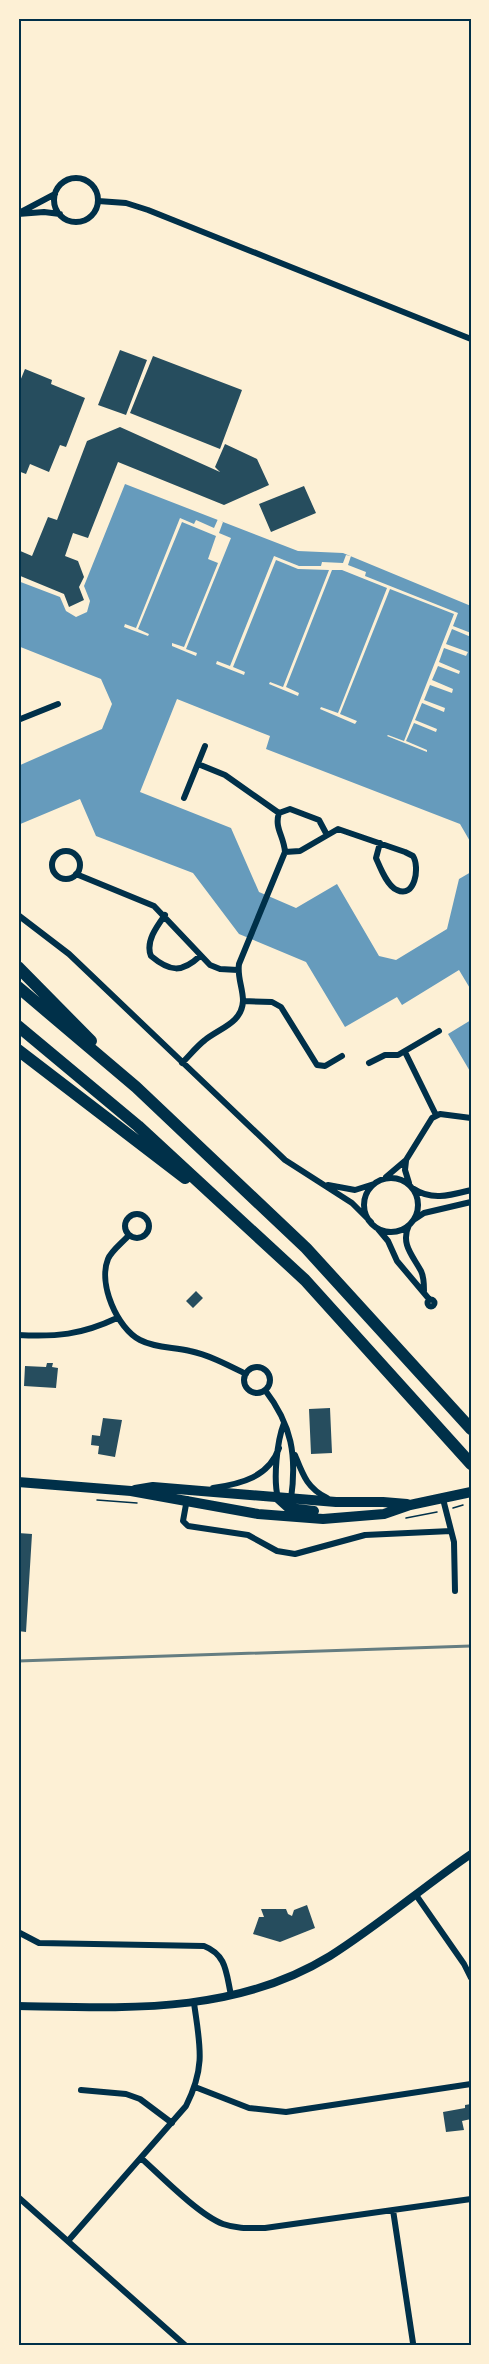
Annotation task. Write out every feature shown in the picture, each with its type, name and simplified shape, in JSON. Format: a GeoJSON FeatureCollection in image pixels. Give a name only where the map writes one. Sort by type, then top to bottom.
{"type":"FeatureCollection","features":[{"type":"Feature","properties":{"kind":"highway"},"geometry":{"type":"LineString","coordinates":[[18,967],[136,1087],[306,1248],[471,1429]]}},
{"type":"Feature","properties":{"kind":"highway"},"geometry":{"type":"LineString","coordinates":[[18,987],[136,1087]]}},
{"type":"Feature","properties":{"kind":"highway"},"geometry":{"type":"LineString","coordinates":[[18,1026],[138,1126],[305,1280],[471,1464]]}},
{"type":"Feature","properties":{"kind":"highway"},"geometry":{"type":"LineString","coordinates":[[18,1050],[263,1240]]}},
{"type":"Feature","properties":{"kind":"main road"},"geometry":{"type":"LineString","coordinates":[[18,1482],[131,1491],[272,1516],[323,1519],[374,1515],[471,1492]]}},
{"type":"Feature","properties":{"kind":"main road"},"geometry":{"type":"LineString","coordinates":[[131,1491],[153,1487],[278,1498],[301,1511],[374,1515]]}},
{"type":"Feature","properties":{"kind":"main road"},"geometry":{"type":"LineString","coordinates":[[272,1516],[279,1514],[289,1503],[383,1502],[410,1505]]}},
{"type":"Feature","properties":{"kind":"street"},"geometry":{"type":"LineString","coordinates":[[77,178],[90,183],[98,196],[94,214],[86,220],[76,222],[66,220],[55,204],[55,194],[59,185],[66,180],[77,178]]}},
{"type":"Feature","properties":{"kind":"street"},"geometry":{"type":"LineString","coordinates":[[18,214],[55,194]]}},
{"type":"Feature","properties":{"kind":"street"},"geometry":{"type":"LineString","coordinates":[[98,201],[126,203],[148,210],[471,339]]}},
{"type":"Feature","properties":{"kind":"street"},"geometry":{"type":"LineString","coordinates":[[18,214],[44,212],[60,214]]}},
{"type":"Feature","properties":{"kind":"street"},"geometry":{"type":"LineString","coordinates":[[18,720],[58,704]]}},
{"type":"Feature","properties":{"kind":"street"},"geometry":{"type":"LineString","coordinates":[[184,798],[205,746]]}},
{"type":"Feature","properties":{"kind":"street"},"geometry":{"type":"LineString","coordinates":[[198,764],[225,775],[279,813]]}},
{"type":"Feature","properties":{"kind":"street"},"geometry":{"type":"LineString","coordinates":[[279,813],[290,809],[320,820],[327,835]]}},
{"type":"Feature","properties":{"kind":"street"},"geometry":{"type":"LineString","coordinates":[[182,1063],[207,1039],[230,1024],[238,1015],[243,1001],[238,970],[285,852],[285,845],[276,822],[279,813]]}},
{"type":"Feature","properties":{"kind":"street"},"geometry":{"type":"LineString","coordinates":[[285,852],[300,851],[338,829],[380,843],[409,854],[416,860],[416,877],[410,889],[397,891],[390,884],[376,858],[380,843]]}},
{"type":"Feature","properties":{"kind":"street"},"geometry":{"type":"LineString","coordinates":[[75,874],[79,864],[75,855],[67,851],[58,854],[52,862],[57,875],[65,879],[75,874],[147,902],[165,915],[200,956],[214,967],[238,970]]}},
{"type":"Feature","properties":{"kind":"street"},"geometry":{"type":"LineString","coordinates":[[18,915],[69,954],[285,1160],[352,1203],[388,1241],[398,1263],[429,1299]]}},
{"type":"Feature","properties":{"kind":"street"},"geometry":{"type":"LineString","coordinates":[[165,915],[155,929],[149,947],[151,956],[181,969],[190,966],[200,956]]}},
{"type":"Feature","properties":{"kind":"street"},"geometry":{"type":"LineString","coordinates":[[243,1001],[268,1002],[281,1007],[317,1065],[325,1066],[342,1056]]}},
{"type":"Feature","properties":{"kind":"street"},"geometry":{"type":"LineString","coordinates":[[369,1063],[385,1055],[398,1055],[405,1052],[439,1031]]}},
{"type":"Feature","properties":{"kind":"street"},"geometry":{"type":"LineString","coordinates":[[405,1052],[436,1115]]}},
{"type":"Feature","properties":{"kind":"street"},"geometry":{"type":"LineString","coordinates":[[471,1118],[436,1115],[406,1160],[378,1182],[367,1194],[365,1203],[366,1213],[373,1224],[384,1230],[394,1231],[404,1228],[424,1213],[471,1202]]}},
{"type":"Feature","properties":{"kind":"street"},"geometry":{"type":"LineString","coordinates":[[406,1160],[405,1170],[418,1204],[407,1232],[407,1247],[422,1273],[424,1291]]}},
{"type":"Feature","properties":{"kind":"street"},"geometry":{"type":"LineString","coordinates":[[311,1178],[350,1190],[397,1179],[424,1195],[433,1197],[471,1190]]}},
{"type":"Feature","properties":{"kind":"street"},"geometry":{"type":"LineString","coordinates":[[133,1214],[144,1216],[149,1222],[146,1233],[140,1237],[129,1235],[125,1227],[127,1219],[133,1214]]}},
{"type":"Feature","properties":{"kind":"street"},"geometry":{"type":"LineString","coordinates":[[129,1235],[108,1259],[106,1279],[108,1295],[117,1318],[135,1337],[146,1343],[200,1353],[246,1374]]}},
{"type":"Feature","properties":{"kind":"street"},"geometry":{"type":"LineString","coordinates":[[18,1335],[51,1337],[69,1335],[117,1318]]}},
{"type":"Feature","properties":{"kind":"street"},"geometry":{"type":"LineString","coordinates":[[254,1368],[265,1370],[270,1380],[265,1390],[255,1393],[249,1390],[244,1383],[246,1374],[254,1368]]}},
{"type":"Feature","properties":{"kind":"street"},"geometry":{"type":"LineString","coordinates":[[265,1390],[277,1405],[292,1439],[293,1481],[289,1503]]}},
{"type":"Feature","properties":{"kind":"street"},"geometry":{"type":"LineString","coordinates":[[278,1498],[276,1487],[280,1433],[284,1423]]}},
{"type":"Feature","properties":{"kind":"street"},"geometry":{"type":"LineString","coordinates":[[194,1491],[221,1487],[258,1476],[269,1467],[279,1448]]}},
{"type":"Feature","properties":{"kind":"street"},"geometry":{"type":"LineString","coordinates":[[293,1449],[303,1478],[310,1487],[336,1502]]}},
{"type":"Feature","properties":{"kind":"street"},"geometry":{"type":"LineString","coordinates":[[179,1490],[185,1494],[187,1501],[183,1521],[188,1526],[248,1535],[277,1551],[295,1554],[365,1535],[451,1531]]}},
{"type":"Feature","properties":{"kind":"street"},"geometry":{"type":"LineString","coordinates":[[443,1499],[453,1542],[455,1591]]}},
{"type":"Feature","properties":{"kind":"street"},"geometry":{"type":"LineString","coordinates":[[18,2006],[142,2008],[194,2003],[264,1986],[329,1956],[471,1854]]}},
{"type":"Feature","properties":{"kind":"street"},"geometry":{"type":"LineString","coordinates":[[416,1895],[471,1977]]}},
{"type":"Feature","properties":{"kind":"street"},"geometry":{"type":"LineString","coordinates":[[18,1932],[39,1943],[204,1946],[214,1950],[222,1957],[231,1995]]}},
{"type":"Feature","properties":{"kind":"street"},"geometry":{"type":"LineString","coordinates":[[464,1964],[471,1960]]}},
{"type":"Feature","properties":{"kind":"street"},"geometry":{"type":"LineString","coordinates":[[68,2241],[186,2106],[200,2071],[201,2049],[194,2003]]}},
{"type":"Feature","properties":{"kind":"street"},"geometry":{"type":"LineString","coordinates":[[195,2087],[249,2108],[286,2112],[471,2084]]}},
{"type":"Feature","properties":{"kind":"street"},"geometry":{"type":"LineString","coordinates":[[81,2090],[126,2094],[140,2099],[172,2122]]}},
{"type":"Feature","properties":{"kind":"street"},"geometry":{"type":"LineString","coordinates":[[141,2158],[205,2214],[221,2223],[239,2228],[265,2228],[471,2199]]}},
{"type":"Feature","properties":{"kind":"street"},"geometry":{"type":"LineString","coordinates":[[18,2197],[186,2346]]}},
{"type":"Feature","properties":{"kind":"street"},"geometry":{"type":"LineString","coordinates":[[393,2210],[413,2343]]}},
{"type":"Feature","properties":{"kind":"water"},"geometry":{"type":"Polygon","coordinates":[[[125,484],[298,551],[343,553],[471,606],[471,843],[460,824],[266,749],[270,736],[177,699],[140,792],[231,828],[259,892],[296,908],[337,884],[379,956],[396,960],[447,929],[459,879],[471,872],[471,990],[459,970],[402,1005],[397,997],[345,1027],[306,962],[239,934],[193,873],[96,836],[80,799],[18,825],[18,766],[102,729],[112,704],[101,679],[18,646],[18,581],[60,597],[66,611],[76,617],[87,612],[90,601],[84,586],[125,484]]]}},
{"type":"Feature","properties":{"kind":"water"},"geometry":{"type":"Polygon","coordinates":[[[471,1020],[471,1073],[448,1034],[471,1020]]]}},
{"type":"Feature","properties":{"kind":"pier"},"geometry":{"type":"Polygon","coordinates":[[[180,518],[194,524],[196,520],[214,528],[218,519],[223,522],[219,533],[231,538],[186,649],[197,653],[196,656],[172,646],[172,643],[184,647],[218,563],[208,559],[216,536],[182,522],[138,629],[149,634],[148,636],[124,627],[125,624],[136,628],[180,518]]]}},
{"type":"Feature","properties":{"kind":"pier"},"geometry":{"type":"Polygon","coordinates":[[[346,555],[351,556],[348,565],[366,572],[365,576],[458,613],[453,626],[471,633],[471,637],[452,629],[446,644],[468,652],[466,656],[444,648],[439,662],[460,671],[459,674],[438,666],[432,680],[453,689],[452,693],[430,685],[424,700],[445,708],[444,712],[422,703],[415,720],[437,729],[436,732],[414,723],[406,741],[427,752],[387,736],[404,741],[454,614],[390,589],[340,714],[357,721],[355,724],[320,709],[321,707],[338,713],[387,588],[342,570],[332,570],[286,687],[299,693],[298,696],[269,684],[270,682],[283,687],[329,570],[298,569],[276,560],[233,667],[245,672],[244,675],[216,664],[217,661],[230,666],[274,556],[299,566],[321,566],[322,562],[343,563],[346,555]]]}},
{"type":"Feature","properties":{"kind":"building"},"geometry":{"type":"Polygon","coordinates":[[[120,350],[147,360],[126,415],[98,405],[120,350]]]}},
{"type":"Feature","properties":{"kind":"building"},"geometry":{"type":"Polygon","coordinates":[[[153,356],[242,390],[220,449],[130,413],[153,356]]]}},
{"type":"Feature","properties":{"kind":"building"},"geometry":{"type":"Polygon","coordinates":[[[25,369],[52,380],[51,384],[85,398],[66,447],[60,445],[49,472],[30,464],[26,474],[18,471],[18,386],[25,369]]]}},
{"type":"Feature","properties":{"kind":"building"},"geometry":{"type":"Polygon","coordinates":[[[120,427],[220,472],[215,467],[225,444],[257,459],[269,485],[224,505],[118,462],[88,538],[73,533],[65,556],[78,561],[84,577],[79,587],[84,600],[69,607],[64,594],[18,575],[18,550],[32,556],[48,517],[57,520],[87,441],[120,427]]]}},
{"type":"Feature","properties":{"kind":"building"},"geometry":{"type":"Polygon","coordinates":[[[304,486],[316,513],[271,532],[259,504],[304,486]]]}},
{"type":"Feature","properties":{"kind":"building"},"geometry":{"type":"Polygon","coordinates":[[[196,1291],[203,1298],[193,1308],[186,1301],[196,1291]]]}},
{"type":"Feature","properties":{"kind":"building"},"geometry":{"type":"Polygon","coordinates":[[[47,1363],[53,1363],[52,1367],[58,1368],[56,1388],[24,1386],[25,1366],[46,1367],[47,1363]]]}},
{"type":"Feature","properties":{"kind":"building"},"geometry":{"type":"Polygon","coordinates":[[[330,1408],[332,1453],[311,1454],[309,1409],[330,1408]]]}},
{"type":"Feature","properties":{"kind":"building"},"geometry":{"type":"Polygon","coordinates":[[[103,1418],[122,1420],[115,1457],[98,1454],[99,1446],[91,1445],[92,1435],[100,1436],[103,1418]]]}},
{"type":"Feature","properties":{"kind":"building"},"geometry":{"type":"Polygon","coordinates":[[[18,1533],[32,1534],[26,1632],[18,1631],[18,1533]]]}},
{"type":"Feature","properties":{"kind":"building"},"geometry":{"type":"Polygon","coordinates":[[[307,1905],[315,1928],[280,1942],[253,1934],[259,1917],[264,1917],[261,1909],[286,1909],[292,1916],[294,1910],[307,1905]]]}},
{"type":"Feature","properties":{"kind":"building"},"geometry":{"type":"Polygon","coordinates":[[[471,2104],[471,2119],[462,2121],[464,2130],[446,2132],[443,2112],[465,2108],[465,2105],[471,2104]]]}},
{"type":"Feature","properties":{"kind":"railway"},"geometry":{"type":"LineString","coordinates":[[18,1661],[471,1646]]}}]}
